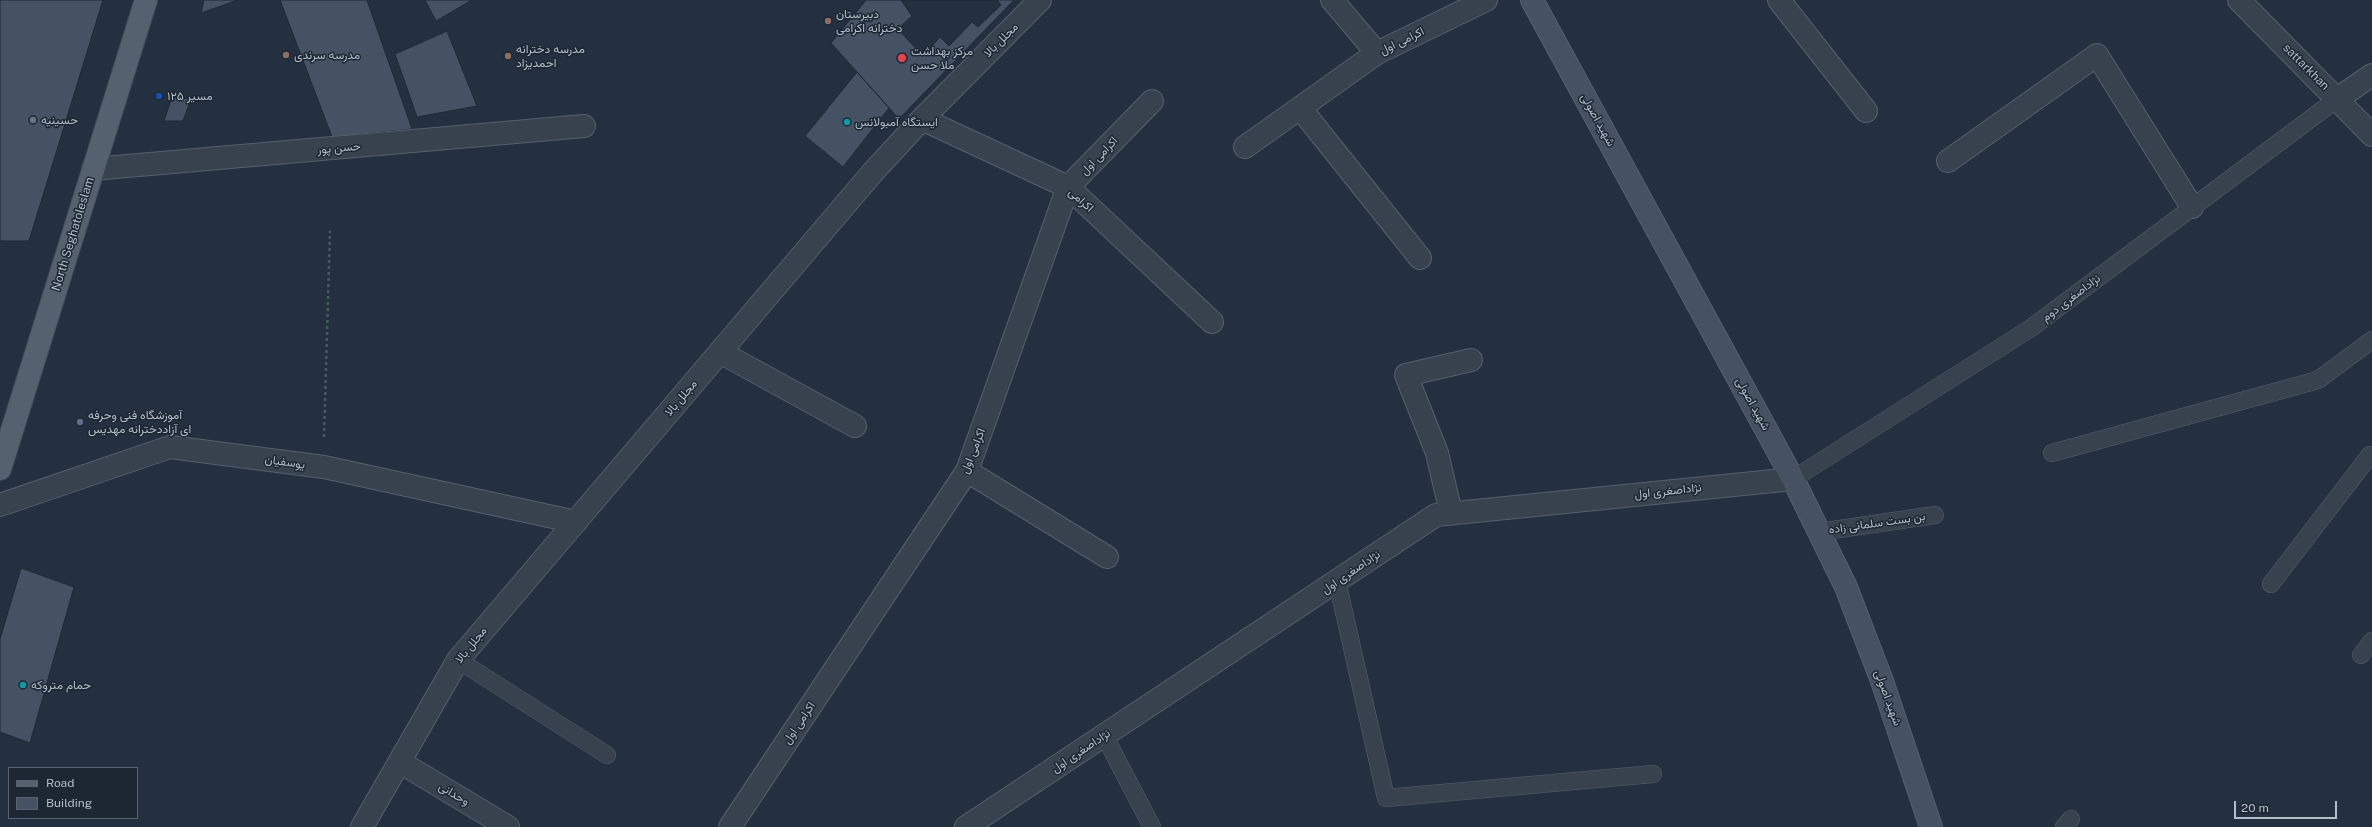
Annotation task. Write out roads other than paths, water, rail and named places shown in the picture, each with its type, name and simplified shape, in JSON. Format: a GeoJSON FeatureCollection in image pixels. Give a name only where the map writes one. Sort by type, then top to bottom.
{"type":"FeatureCollection","features":[{"type":"Feature","properties":{"kind":"main road","name":"North Seghatoleslam"},"geometry":{"type":"LineString","coordinates":[[0,469],[6,434],[93,169],[146,0]]}},
{"type":"Feature","properties":{"kind":"main road","name":"شهید اصولی"},"geometry":{"type":"LineString","coordinates":[[1532,0],[1793,479],[1846,587],[1882,681],[1931,827]]}},
{"type":"Feature","properties":{"kind":"street","name":"مجلل بالا"},"geometry":{"type":"LineString","coordinates":[[362,827],[458,660],[873,172],[922,119],[1040,0]]}},
{"type":"Feature","properties":{"kind":"street"},"geometry":{"type":"LineString","coordinates":[[1332,0],[1377,53]]}},
{"type":"Feature","properties":{"kind":"street","name":"اکرامی اول"},"geometry":{"type":"LineString","coordinates":[[1245,147],[1377,53],[1486,0]]}},
{"type":"Feature","properties":{"kind":"street"},"geometry":{"type":"LineString","coordinates":[[1779,0],[1866,111]]}},
{"type":"Feature","properties":{"kind":"street","name":"sattarkhan"},"geometry":{"type":"LineString","coordinates":[[2239,0],[2372,135]]}},
{"type":"Feature","properties":{"kind":"street"},"geometry":{"type":"LineString","coordinates":[[1948,161],[2097,55],[2192,207]]}},
{"type":"Feature","properties":{"kind":"street"},"geometry":{"type":"LineString","coordinates":[[2337,99],[2372,75]]}},
{"type":"Feature","properties":{"kind":"street","name":"اکرامی اول"},"geometry":{"type":"LineString","coordinates":[[730,827],[967,471],[1068,187],[1152,101]]}},
{"type":"Feature","properties":{"kind":"street"},"geometry":{"type":"LineString","coordinates":[[1300,108],[1420,258]]}},
{"type":"Feature","properties":{"kind":"street","name":"اکرامی"},"geometry":{"type":"LineString","coordinates":[[922,119],[1068,187],[1212,322]]}},
{"type":"Feature","properties":{"kind":"street","name":"حسن پور"},"geometry":{"type":"LineString","coordinates":[[93,169],[584,126]]}},
{"type":"Feature","properties":{"kind":"street"},"geometry":{"type":"LineString","coordinates":[[720,352],[855,426]]}},
{"type":"Feature","properties":{"kind":"street"},"geometry":{"type":"LineString","coordinates":[[1451,513],[1437,452],[1406,375],[1471,360]]}},
{"type":"Feature","properties":{"kind":"street","name":"یوسفیان"},"geometry":{"type":"LineString","coordinates":[[0,506],[170,447],[324,467],[576,522]]}},
{"type":"Feature","properties":{"kind":"street"},"geometry":{"type":"LineString","coordinates":[[967,471],[1107,557]]}},
{"type":"Feature","properties":{"kind":"street","name":"نژاداصغری اول"},"geometry":{"type":"LineString","coordinates":[[973,825],[1104,735],[1436,515],[1793,479]]}},
{"type":"Feature","properties":{"kind":"street","name":"وحدانی"},"geometry":{"type":"LineString","coordinates":[[400,762],[508,827]]}},
{"type":"Feature","properties":{"kind":"lane","name":"نژاداصغری دوم"},"geometry":{"type":"LineString","coordinates":[[1793,479],[2031,328],[2337,99]]}},
{"type":"Feature","properties":{"kind":"lane"},"geometry":{"type":"LineString","coordinates":[[2052,452],[2318,380],[2372,340]]}},
{"type":"Feature","properties":{"kind":"lane"},"geometry":{"type":"LineString","coordinates":[[2271,584],[2370,455],[2372,457]]}},
{"type":"Feature","properties":{"kind":"lane","name":"بن بست سلمانی زاده"},"geometry":{"type":"LineString","coordinates":[[1819,532],[1935,515]]}},
{"type":"Feature","properties":{"kind":"lane"},"geometry":{"type":"LineString","coordinates":[[1337,581],[1386,798],[1653,774]]}},
{"type":"Feature","properties":{"kind":"lane"},"geometry":{"type":"LineString","coordinates":[[2361,654],[2372,641]]}},
{"type":"Feature","properties":{"kind":"lane"},"geometry":{"type":"LineString","coordinates":[[458,660],[607,755]]}},
{"type":"Feature","properties":{"kind":"lane"},"geometry":{"type":"LineString","coordinates":[[1104,735],[1152,827]]}},
{"type":"Feature","properties":{"kind":"place","name":"دبیرستان دخترانه اکرامی"},"geometry":{"type":"Point","coordinates":[828,21]}},
{"type":"Feature","properties":{"kind":"place","name":"مدرسه سرندی"},"geometry":{"type":"Point","coordinates":[286,55]}},
{"type":"Feature","properties":{"kind":"place","name":"مدرسه دخترانه احمدیزاد"},"geometry":{"type":"Point","coordinates":[508,56]}},
{"type":"Feature","properties":{"kind":"place","name":"مرکز بهداشت ملا حسن"},"geometry":{"type":"Point","coordinates":[902,58]}},
{"type":"Feature","properties":{"kind":"place","name":"مسیر ۱۲۵"},"geometry":{"type":"Point","coordinates":[159,96]}},
{"type":"Feature","properties":{"kind":"place","name":"حسینیه"},"geometry":{"type":"Point","coordinates":[33,120]}},
{"type":"Feature","properties":{"kind":"place","name":"ایستگاه آمبولانس"},"geometry":{"type":"Point","coordinates":[847,122]}},
{"type":"Feature","properties":{"kind":"place","name":"آموزشگاه فنی وحرفه ای آزاددخترانه مهدیس"},"geometry":{"type":"Point","coordinates":[80,422]}},
{"type":"Feature","properties":{"kind":"place","name":"حمام متروکه"},"geometry":{"type":"Point","coordinates":[23,685]}}]}
